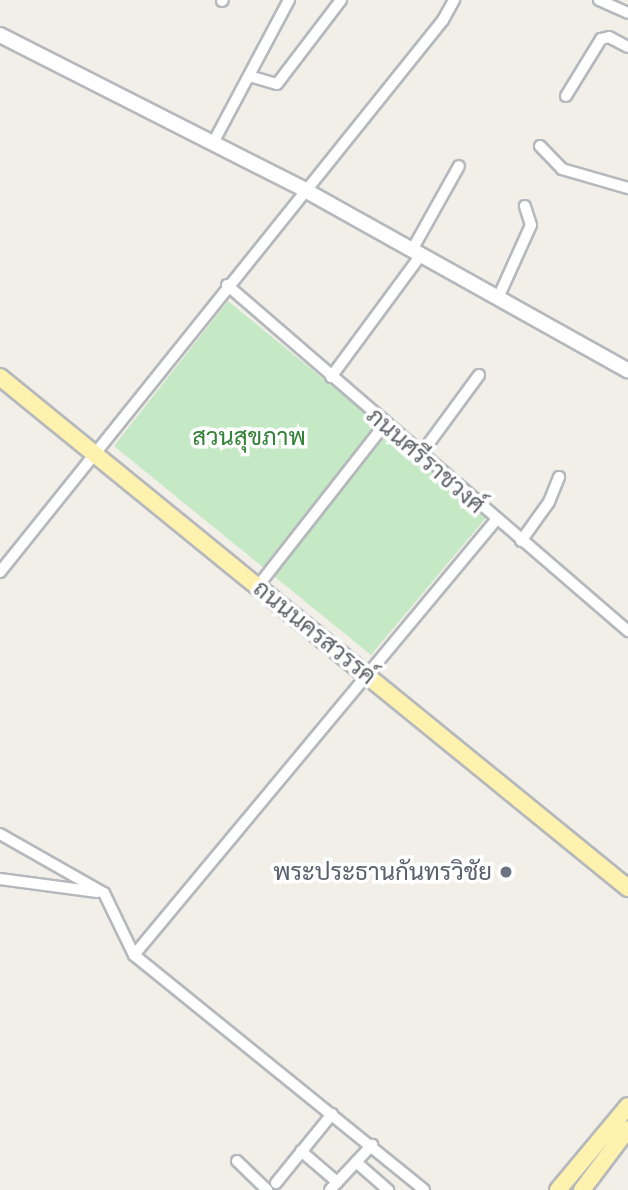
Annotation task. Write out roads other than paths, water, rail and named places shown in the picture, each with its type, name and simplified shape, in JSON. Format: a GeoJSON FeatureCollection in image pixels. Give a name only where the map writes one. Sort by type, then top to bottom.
{"type":"FeatureCollection","features":[{"type":"Feature","properties":{"kind":"main road","name":"ถนนนครสวรรค์"},"geometry":{"type":"LineString","coordinates":[[0,377],[628,888]]}},
{"type":"Feature","properties":{"kind":"main road"},"geometry":{"type":"LineString","coordinates":[[558,1190],[628,1106]]}},
{"type":"Feature","properties":{"kind":"main road"},"geometry":{"type":"LineString","coordinates":[[582,1190],[628,1129]]}},
{"type":"Feature","properties":{"kind":"street"},"geometry":{"type":"LineString","coordinates":[[213,143],[289,0]]}},
{"type":"Feature","properties":{"kind":"street"},"geometry":{"type":"LineString","coordinates":[[249,76],[277,84],[341,0]]}},
{"type":"Feature","properties":{"kind":"street"},"geometry":{"type":"LineString","coordinates":[[0,572],[303,189],[443,20],[454,0]]}},
{"type":"Feature","properties":{"kind":"street"},"geometry":{"type":"LineString","coordinates":[[599,0],[628,13]]}},
{"type":"Feature","properties":{"kind":"street"},"geometry":{"type":"LineString","coordinates":[[0,35],[303,189],[628,371]]}},
{"type":"Feature","properties":{"kind":"street"},"geometry":{"type":"LineString","coordinates":[[566,96],[601,39],[609,37],[628,47]]}},
{"type":"Feature","properties":{"kind":"street"},"geometry":{"type":"LineString","coordinates":[[540,146],[562,169],[628,188]]}},
{"type":"Feature","properties":{"kind":"street"},"geometry":{"type":"LineString","coordinates":[[331,377],[417,253],[459,166]]}},
{"type":"Feature","properties":{"kind":"street"},"geometry":{"type":"LineString","coordinates":[[498,298],[531,225],[526,206]]}},
{"type":"Feature","properties":{"kind":"street","name":"ภนนศรีราชวงศ์"},"geometry":{"type":"LineString","coordinates":[[227,285],[496,520],[628,631]]}},
{"type":"Feature","properties":{"kind":"street"},"geometry":{"type":"LineString","coordinates":[[421,454],[479,375]]}},
{"type":"Feature","properties":{"kind":"street"},"geometry":{"type":"LineString","coordinates":[[258,586],[385,424]]}},
{"type":"Feature","properties":{"kind":"street"},"geometry":{"type":"LineString","coordinates":[[521,541],[549,502],[559,477]]}},
{"type":"Feature","properties":{"kind":"street"},"geometry":{"type":"LineString","coordinates":[[134,954],[496,520]]}},
{"type":"Feature","properties":{"kind":"street"},"geometry":{"type":"LineString","coordinates":[[0,834],[104,893],[134,954],[372,1144],[424,1190]]}},
{"type":"Feature","properties":{"kind":"street"},"geometry":{"type":"LineString","coordinates":[[0,879],[104,893]]}},
{"type":"Feature","properties":{"kind":"street"},"geometry":{"type":"LineString","coordinates":[[276,1183],[332,1114]]}},
{"type":"Feature","properties":{"kind":"street"},"geometry":{"type":"LineString","coordinates":[[301,1152],[333,1186],[372,1144]]}},
{"type":"Feature","properties":{"kind":"street"},"geometry":{"type":"LineString","coordinates":[[237,1161],[267,1190]]}},
{"type":"Feature","properties":{"kind":"street"},"geometry":{"type":"LineString","coordinates":[[356,1163],[387,1190]]}},
{"type":"Feature","properties":{"kind":"place","name":"พระประธานกันทรวิชัย"},"geometry":{"type":"Point","coordinates":[506,872]}},
{"type":"Feature","properties":{"kind":"park label","name":"สวนสุขภาพ"},"geometry":{"type":"Point","coordinates":[249,437]}}]}
